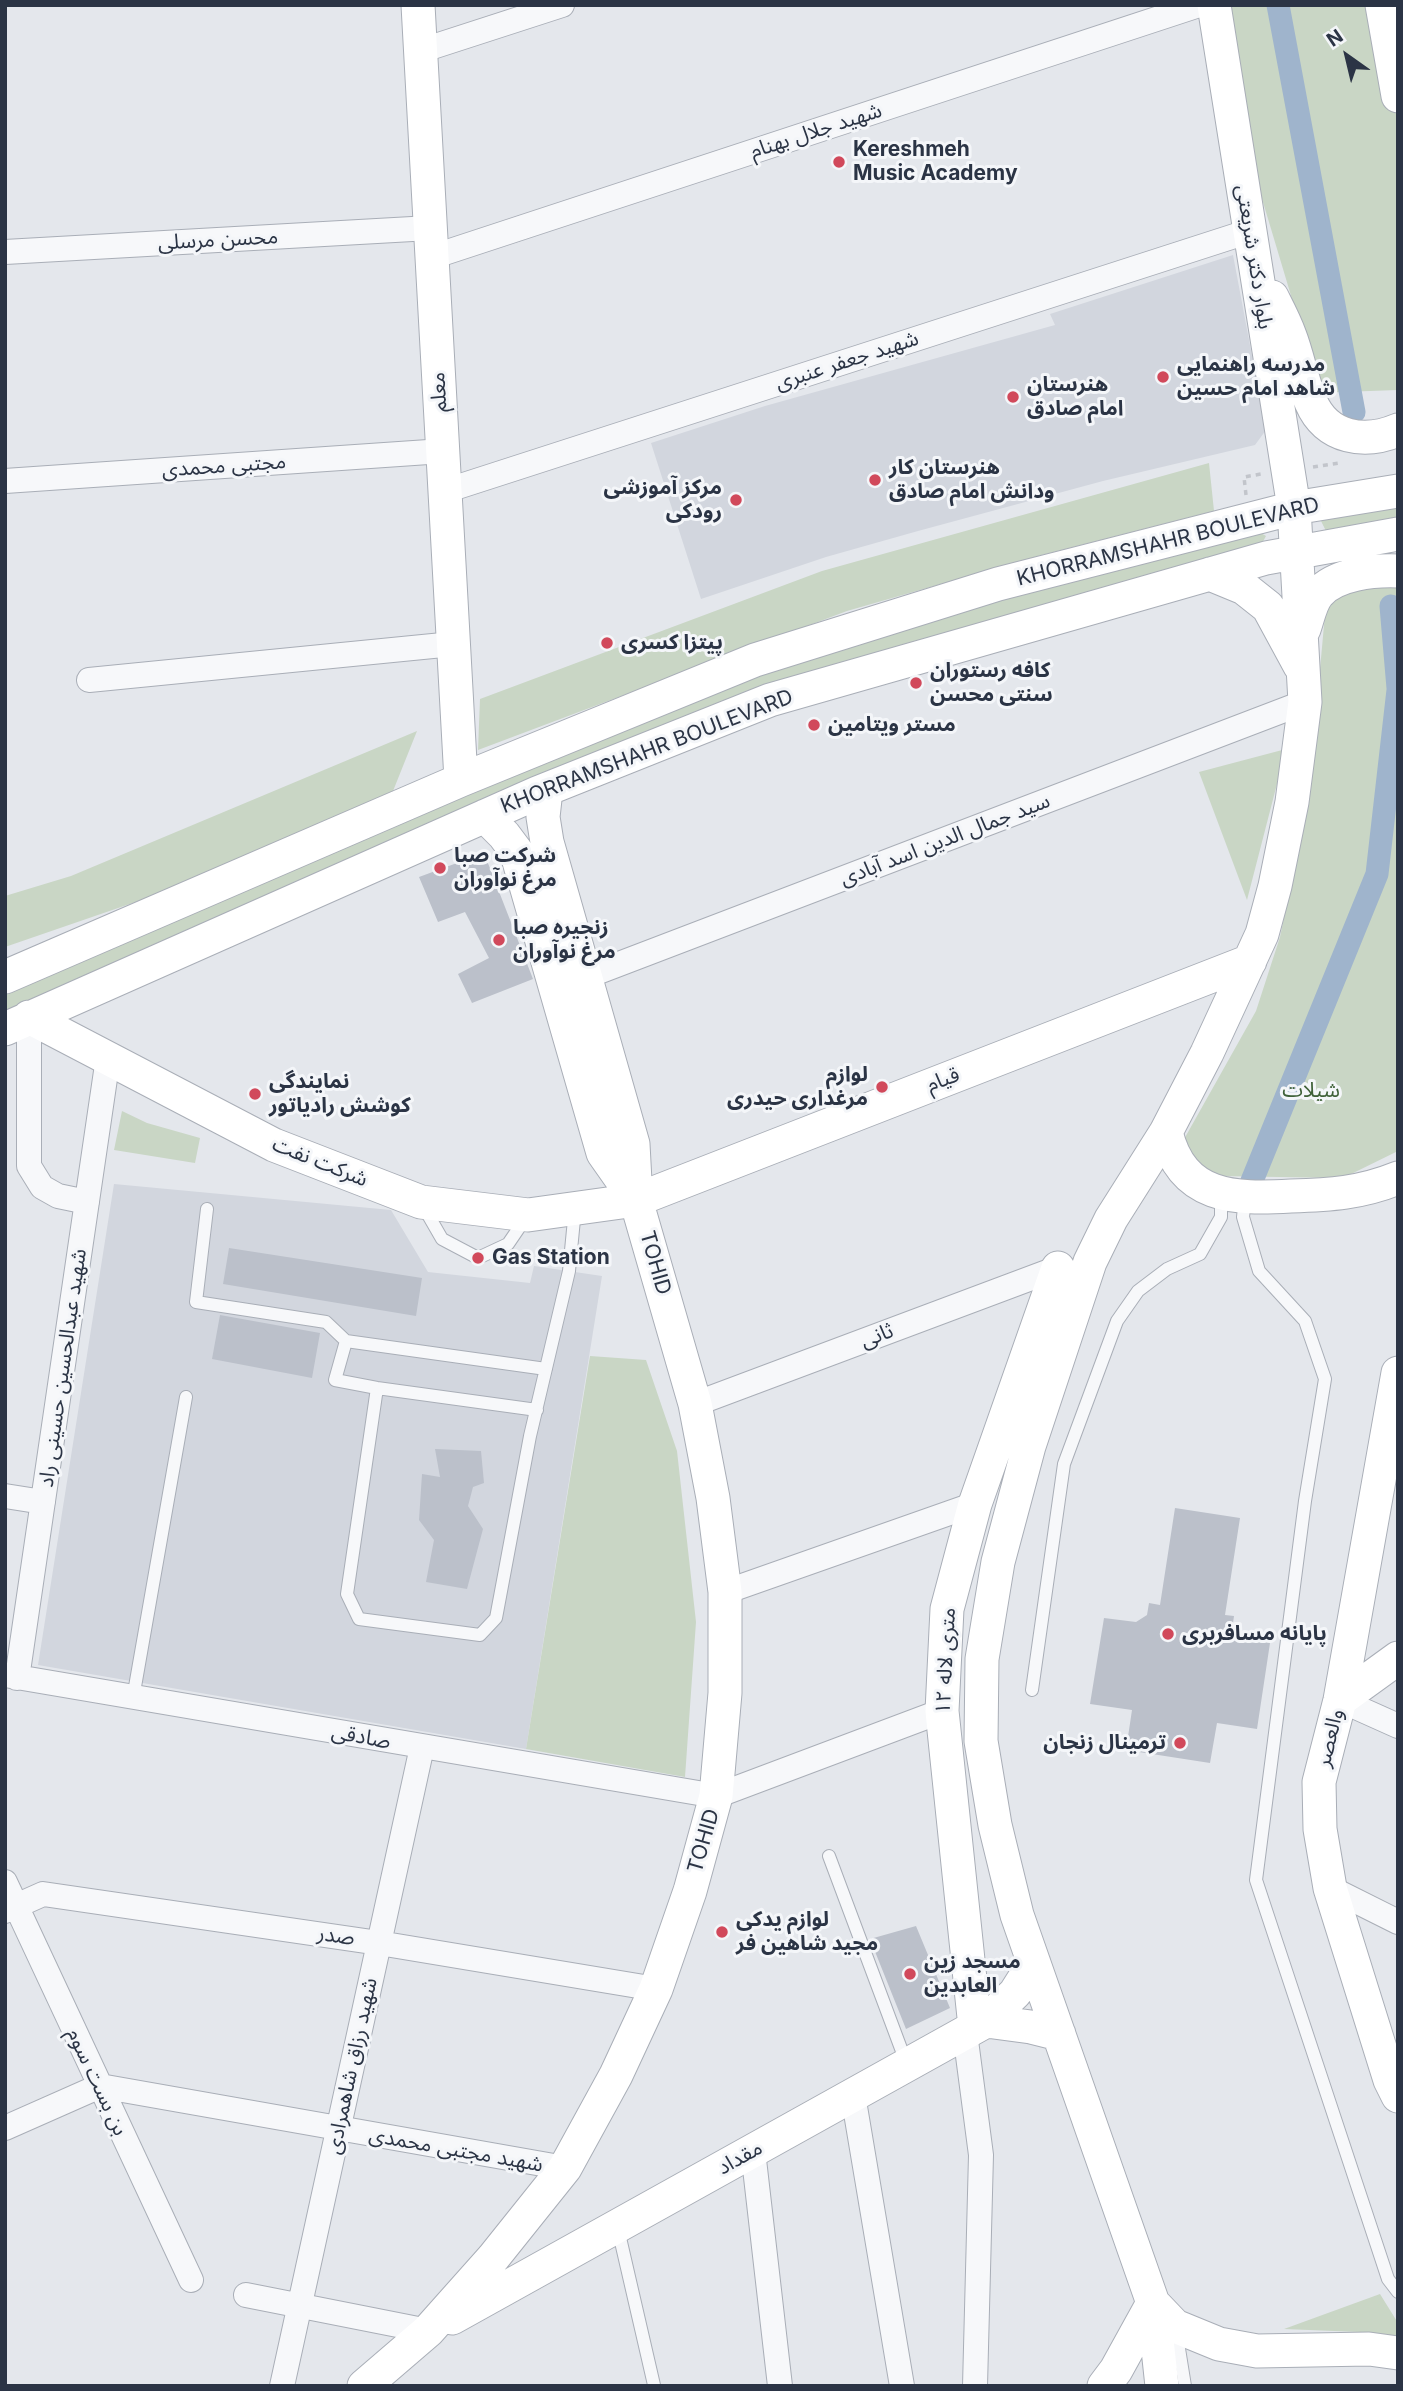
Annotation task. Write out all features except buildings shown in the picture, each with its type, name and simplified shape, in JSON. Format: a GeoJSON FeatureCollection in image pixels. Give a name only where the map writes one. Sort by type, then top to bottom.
{"type":"FeatureCollection","features":[{"type":"Feature","properties":{"kind":"main road","name":"معلم"},"geometry":{"type":"LineString","coordinates":[[418,5],[461,780]]}},
{"type":"Feature","properties":{"kind":"main road","name":"بلوار دکتر شریعتی"},"geometry":{"type":"LineString","coordinates":[[1162,2386],[1164,2314],[1017,1915],[995,1825],[981,1741],[982,1659],[998,1562],[1029,1446],[1090,1262],[1111,1219],[1166,1132],[1208,1053],[1262,934],[1292,802],[1304,687],[1294,508],[1214,5]]}},
{"type":"Feature","properties":{"kind":"main road"},"geometry":{"type":"LineString","coordinates":[[1382,5],[1397,83]]}},
{"type":"Feature","properties":{"kind":"main road"},"geometry":{"type":"LineString","coordinates":[[1253,247],[1289,332],[1312,404],[1324,421],[1341,433],[1361,439],[1382,437],[1398,430]]}},
{"type":"Feature","properties":{"kind":"main road","name":"KHORRAMSHAHR BOULEVARD"},"geometry":{"type":"LineString","coordinates":[[5,977],[461,780],[755,660],[998,584],[1294,508],[1398,491]]}},
{"type":"Feature","properties":{"kind":"main road","name":"KHORRAMSHAHR BOULEVARD"},"geometry":{"type":"LineString","coordinates":[[17,1023],[485,816],[770,701],[1210,574],[1298,551],[1398,534]]}},
{"type":"Feature","properties":{"kind":"main road"},"geometry":{"type":"LineString","coordinates":[[1303,632],[1317,594],[1336,580],[1386,570],[1398,571]]}},
{"type":"Feature","properties":{"kind":"main road"},"geometry":{"type":"LineString","coordinates":[[1210,574],[1244,588],[1268,607],[1304,687]]}},
{"type":"Feature","properties":{"kind":"main road","name":"TOHID"},"geometry":{"type":"LineString","coordinates":[[546,790],[543,817],[531,846],[603,1153],[636,1200]]}},
{"type":"Feature","properties":{"kind":"main road","name":"TOHID"},"geometry":{"type":"LineString","coordinates":[[363,2386],[428,2331],[493,2258],[565,2168],[616,2075],[656,1989],[690,1891],[716,1796],[725,1693],[726,1592],[713,1498],[695,1404],[636,1200],[634,1143],[585,977],[531,846],[504,835],[485,816]]}},
{"type":"Feature","properties":{"kind":"main road","name":"قیام"},"geometry":{"type":"LineString","coordinates":[[636,1200],[1250,961]]}},
{"type":"Feature","properties":{"kind":"main road","name":"شرکت نفت"},"geometry":{"type":"LineString","coordinates":[[17,1023],[108,1058],[274,1145],[422,1202],[528,1215],[636,1200]]}},
{"type":"Feature","properties":{"kind":"main road"},"geometry":{"type":"LineString","coordinates":[[1166,1132],[1178,1163],[1193,1178],[1233,1196],[1340,1195],[1374,1188],[1398,1178]]}},
{"type":"Feature","properties":{"kind":"main road","name":"۱۲ متری لاله"},"geometry":{"type":"LineString","coordinates":[[975,2027],[942,1711],[947,1609],[975,1504],[1058,1268]]}},
{"type":"Feature","properties":{"kind":"main road","name":"والعصر"},"geometry":{"type":"LineString","coordinates":[[1395,2087],[1330,1888],[1320,1829],[1319,1782],[1340,1700],[1398,1373]]}},
{"type":"Feature","properties":{"kind":"main road"},"geometry":{"type":"LineString","coordinates":[[1340,1700],[1398,1658]]}},
{"type":"Feature","properties":{"kind":"main road","name":"مقداد"},"geometry":{"type":"LineString","coordinates":[[428,2331],[975,2027],[1015,1993],[1034,1964]]}},
{"type":"Feature","properties":{"kind":"main road"},"geometry":{"type":"LineString","coordinates":[[975,2027],[1031,2027],[1059,2034]]}},
{"type":"Feature","properties":{"kind":"main road"},"geometry":{"type":"LineString","coordinates":[[1104,2386],[1164,2314],[1219,2344],[1257,2351],[1369,2348],[1398,2353]]}},
{"type":"Feature","properties":{"kind":"street"},"geometry":{"type":"LineString","coordinates":[[421,51],[562,5]]}},
{"type":"Feature","properties":{"kind":"street","name":"شهید جلال بهنام"},"geometry":{"type":"LineString","coordinates":[[431,242],[1199,5]]}},
{"type":"Feature","properties":{"kind":"street","name":"محسن مرسلی"},"geometry":{"type":"LineString","coordinates":[[5,252],[431,242]]}},
{"type":"Feature","properties":{"kind":"street","name":"شهید جعفر عنبری"},"geometry":{"type":"LineString","coordinates":[[445,491],[1253,247]]}},
{"type":"Feature","properties":{"kind":"street","name":"مجتبی محمدی"},"geometry":{"type":"LineString","coordinates":[[5,481],[443,451]]}},
{"type":"Feature","properties":{"kind":"street"},"geometry":{"type":"LineString","coordinates":[[89,681],[453,644]]}},
{"type":"Feature","properties":{"kind":"street","name":"سید جمال الدین اسد آبادی"},"geometry":{"type":"LineString","coordinates":[[585,977],[1304,687]]}},
{"type":"Feature","properties":{"kind":"street"},"geometry":{"type":"LineString","coordinates":[[17,1023],[29,1166],[41,1188],[58,1196],[87,1202]]}},
{"type":"Feature","properties":{"kind":"street","name":"شهید عبدالحسین حسینی راد"},"geometry":{"type":"LineString","coordinates":[[11,1677],[43,1502],[108,1058]]}},
{"type":"Feature","properties":{"kind":"street","name":"ثانی"},"geometry":{"type":"LineString","coordinates":[[695,1404],[1058,1268]]}},
{"type":"Feature","properties":{"kind":"street"},"geometry":{"type":"LineString","coordinates":[[5,1496],[43,1502]]}},
{"type":"Feature","properties":{"kind":"street"},"geometry":{"type":"LineString","coordinates":[[726,1592],[975,1504]]}},
{"type":"Feature","properties":{"kind":"street","name":"صادقی"},"geometry":{"type":"LineString","coordinates":[[11,1677],[716,1796]]}},
{"type":"Feature","properties":{"kind":"street"},"geometry":{"type":"LineString","coordinates":[[1340,1700],[1398,1727]]}},
{"type":"Feature","properties":{"kind":"street"},"geometry":{"type":"LineString","coordinates":[[716,1796],[942,1711]]}},
{"type":"Feature","properties":{"kind":"street","name":"شهید رزاق شاهمرادی"},"geometry":{"type":"LineString","coordinates":[[282,2386],[422,1747]]}},
{"type":"Feature","properties":{"kind":"street","name":"بن بست سوم"},"geometry":{"type":"LineString","coordinates":[[5,1882],[11,1908],[100,2086],[191,2280]]}},
{"type":"Feature","properties":{"kind":"street"},"geometry":{"type":"LineString","coordinates":[[1330,1888],[1398,1922]]}},
{"type":"Feature","properties":{"kind":"street","name":"صدر"},"geometry":{"type":"LineString","coordinates":[[11,1908],[43,1894],[379,1942],[656,1989]]}},
{"type":"Feature","properties":{"kind":"street"},"geometry":{"type":"LineString","coordinates":[[975,2027],[981,2155],[975,2386]]}},
{"type":"Feature","properties":{"kind":"street"},"geometry":{"type":"LineString","coordinates":[[5,2127],[100,2086]]}},
{"type":"Feature","properties":{"kind":"street","name":"شهید مجتبی محمدی"},"geometry":{"type":"LineString","coordinates":[[100,2086],[565,2168]]}},
{"type":"Feature","properties":{"kind":"street"},"geometry":{"type":"LineString","coordinates":[[853,2095],[902,2386]]}},
{"type":"Feature","properties":{"kind":"street"},"geometry":{"type":"LineString","coordinates":[[753,2151],[780,2386]]}},
{"type":"Feature","properties":{"kind":"street"},"geometry":{"type":"LineString","coordinates":[[246,2295],[428,2331]]}},
{"type":"Feature","properties":{"kind":"lane"},"geometry":{"type":"LineString","coordinates":[[1032,1690],[1064,1464],[1117,1321],[1138,1291],[1167,1269],[1200,1254],[1233,1196]]}},
{"type":"Feature","properties":{"kind":"lane"},"geometry":{"type":"LineString","coordinates":[[1233,1196],[1243,1217],[1259,1270],[1305,1321],[1325,1379],[1305,1500],[1256,1880],[1388,2278],[1398,2292]]}},
{"type":"Feature","properties":{"kind":"lane"},"geometry":{"type":"LineString","coordinates":[[422,1202],[442,1239],[478,1258],[508,1244],[528,1215]]}},
{"type":"Feature","properties":{"kind":"lane"},"geometry":{"type":"LineString","coordinates":[[206,1209],[196,1301],[326,1322],[346,1341],[546,1369]]}},
{"type":"Feature","properties":{"kind":"lane"},"geometry":{"type":"LineString","coordinates":[[377,1388],[346,1594],[359,1619],[480,1635],[496,1618],[537,1410],[569,1271],[576,1209]]}},
{"type":"Feature","properties":{"kind":"lane"},"geometry":{"type":"LineString","coordinates":[[346,1341],[335,1380],[537,1410]]}},
{"type":"Feature","properties":{"kind":"lane"},"geometry":{"type":"LineString","coordinates":[[134,1698],[186,1397]]}},
{"type":"Feature","properties":{"kind":"lane"},"geometry":{"type":"LineString","coordinates":[[829,1856],[907,2065]]}},
{"type":"Feature","properties":{"kind":"lane"},"geometry":{"type":"LineString","coordinates":[[617,2226],[654,2385]]}},
{"type":"Feature","properties":{"kind":"lane"},"geometry":{"type":"LineString","coordinates":[[1164,2314],[1185,2386]]}},
{"type":"Feature","properties":{"kind":"shaded area"},"geometry":{"type":"Polygon","coordinates":[[[1233,255],[1266,430],[1255,445],[1103,481],[918,531],[826,557],[701,599],[651,443],[765,406],[1055,325],[1050,314],[1233,255]]]}},
{"type":"Feature","properties":{"kind":"shaded area"},"geometry":{"type":"Polygon","coordinates":[[[114,1184],[391,1210],[428,1272],[530,1283],[534,1266],[602,1276],[526,1749],[38,1665],[114,1184]]]}},
{"type":"Feature","properties":{"kind":"green space"},"geometry":{"type":"Polygon","coordinates":[[[1204,5],[1398,5],[1398,390],[1314,393],[1292,316],[1292,299],[1204,5]]]}},
{"type":"Feature","properties":{"kind":"green space"},"geometry":{"type":"Polygon","coordinates":[[[1209,463],[1214,511],[1042,555],[847,611],[478,750],[480,699],[822,571],[1209,463]]]}},
{"type":"Feature","properties":{"kind":"green space"},"geometry":{"type":"Polygon","coordinates":[[[1398,496],[1398,524],[1326,531],[1321,521],[1323,513],[1398,496]]]}},
{"type":"Feature","properties":{"kind":"green space"},"geometry":{"type":"Polygon","coordinates":[[[1256,530],[1266,536],[1260,547],[766,692],[5,1011],[5,988],[761,668],[1000,594],[1256,530]]]}},
{"type":"Feature","properties":{"kind":"green space","name":"شیلات"},"geometry":{"type":"Polygon","coordinates":[[[1398,579],[1398,1151],[1343,1178],[1216,1176],[1195,1159],[1183,1141],[1256,1011],[1280,937],[1308,802],[1326,603],[1341,588],[1398,579]]]}},
{"type":"Feature","properties":{"kind":"green space"},"geometry":{"type":"Polygon","coordinates":[[[417,731],[393,791],[182,886],[5,947],[5,896],[71,876],[417,731]]]}},
{"type":"Feature","properties":{"kind":"green space"},"geometry":{"type":"Polygon","coordinates":[[[1286,749],[1247,900],[1199,772],[1286,749]]]}},
{"type":"Feature","properties":{"kind":"green space"},"geometry":{"type":"Polygon","coordinates":[[[122,1111],[147,1123],[200,1138],[195,1163],[114,1150],[122,1111]]]}},
{"type":"Feature","properties":{"kind":"green space"},"geometry":{"type":"Polygon","coordinates":[[[590,1356],[646,1360],[677,1451],[696,1622],[685,1777],[526,1749],[590,1356]]]}},
{"type":"Feature","properties":{"kind":"green space"},"geometry":{"type":"Polygon","coordinates":[[[1380,2294],[1398,2323],[1398,2339],[1359,2332],[1284,2329],[1380,2294]]]}},
{"type":"Feature","properties":{"kind":"waterway"},"geometry":{"type":"LineString","coordinates":[[1278,5],[1354,412]]}},
{"type":"Feature","properties":{"kind":"waterway"},"geometry":{"type":"LineString","coordinates":[[1391,606],[1398,688]]}},
{"type":"Feature","properties":{"kind":"waterway"},"geometry":{"type":"LineString","coordinates":[[1245,1198],[1377,874],[1398,690]]}},
{"type":"Feature","properties":{"kind":"place","name":"Kereshmeh Music Academy"},"geometry":{"type":"Point","coordinates":[839,162]}},
{"type":"Feature","properties":{"kind":"place","name":"مدرسه راهنمایی شاهد امام حسین"},"geometry":{"type":"Point","coordinates":[1163,377]}},
{"type":"Feature","properties":{"kind":"place","name":"هنرستان امام صادق"},"geometry":{"type":"Point","coordinates":[1013,397]}},
{"type":"Feature","properties":{"kind":"place","name":"هنرستان کار ودانش امام صادق"},"geometry":{"type":"Point","coordinates":[875,480]}},
{"type":"Feature","properties":{"kind":"place","name":"مرکز آموزشی رودکی"},"geometry":{"type":"Point","coordinates":[736,500]}},
{"type":"Feature","properties":{"kind":"place","name":"پیتزا کسری"},"geometry":{"type":"Point","coordinates":[607,643]}},
{"type":"Feature","properties":{"kind":"place","name":"کافه رستوران سنتی محسن"},"geometry":{"type":"Point","coordinates":[916,683]}},
{"type":"Feature","properties":{"kind":"place","name":"مستر ویتامین"},"geometry":{"type":"Point","coordinates":[814,725]}},
{"type":"Feature","properties":{"kind":"place","name":"شرکت صبا مرغ نوآوران"},"geometry":{"type":"Point","coordinates":[440,868]}},
{"type":"Feature","properties":{"kind":"place","name":"زنجیره صبا مرغ نوآوران"},"geometry":{"type":"Point","coordinates":[499,940]}},
{"type":"Feature","properties":{"kind":"place","name":"لوازم مرغداری حیدری"},"geometry":{"type":"Point","coordinates":[882,1087]}},
{"type":"Feature","properties":{"kind":"place","name":"نمایندگی کوشش رادیاتور"},"geometry":{"type":"Point","coordinates":[255,1094]}},
{"type":"Feature","properties":{"kind":"place","name":"Gas Station"},"geometry":{"type":"Point","coordinates":[478,1258]}},
{"type":"Feature","properties":{"kind":"place","name":"پایانه مسافربری"},"geometry":{"type":"Point","coordinates":[1168,1634]}},
{"type":"Feature","properties":{"kind":"place","name":"ترمینال زنجان"},"geometry":{"type":"Point","coordinates":[1180,1743]}},
{"type":"Feature","properties":{"kind":"place","name":"لوازم یدکی مجید شاهین فر"},"geometry":{"type":"Point","coordinates":[722,1932]}},
{"type":"Feature","properties":{"kind":"place","name":"مسجد زین العابدین"},"geometry":{"type":"Point","coordinates":[910,1974]}}]}
